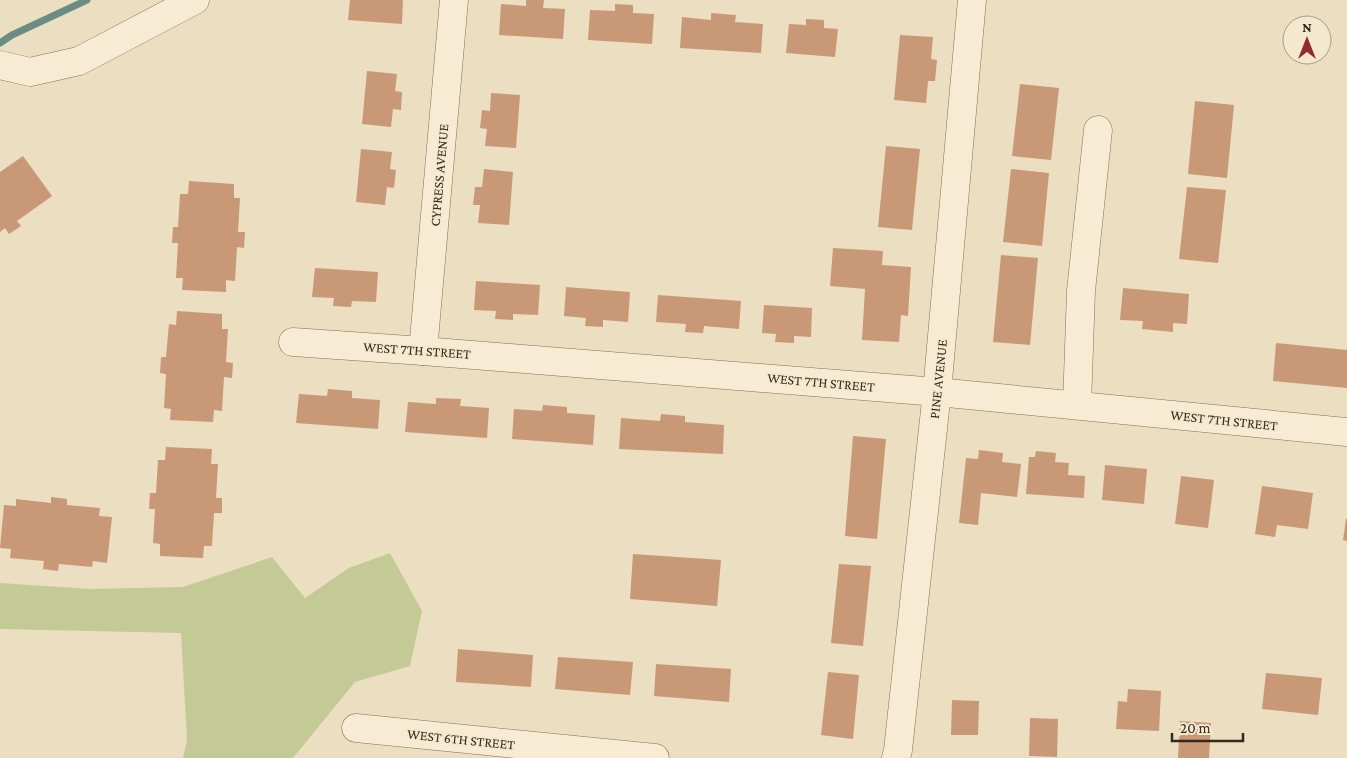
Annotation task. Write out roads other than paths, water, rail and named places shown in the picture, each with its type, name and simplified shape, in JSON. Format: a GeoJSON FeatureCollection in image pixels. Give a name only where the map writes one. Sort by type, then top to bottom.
{"type":"FeatureCollection","features":[{"type":"Feature","properties":{"kind":"street"},"geometry":{"type":"LineString","coordinates":[[0,65],[30,72],[79,61],[194,0]]}},
{"type":"Feature","properties":{"kind":"street","name":"CYPRESS AVENUE"},"geometry":{"type":"LineString","coordinates":[[423,350],[454,0]]}},
{"type":"Feature","properties":{"kind":"street","name":"PINE AVENUE"},"geometry":{"type":"LineString","coordinates":[[896,758],[937,392],[972,0]]}},
{"type":"Feature","properties":{"kind":"street"},"geometry":{"type":"LineString","coordinates":[[1077,405],[1080,291],[1098,130]]}},
{"type":"Feature","properties":{"kind":"street","name":"WEST 7TH STREET"},"geometry":{"type":"LineString","coordinates":[[293,342],[423,350],[937,392],[1347,432]]}},
{"type":"Feature","properties":{"kind":"street","name":"WEST 6TH STREET"},"geometry":{"type":"LineString","coordinates":[[356,728],[418,747],[655,758]]}},
{"type":"Feature","properties":{"kind":"waterway"},"geometry":{"type":"LineString","coordinates":[[0,43],[12,35],[87,0]]}}]}
